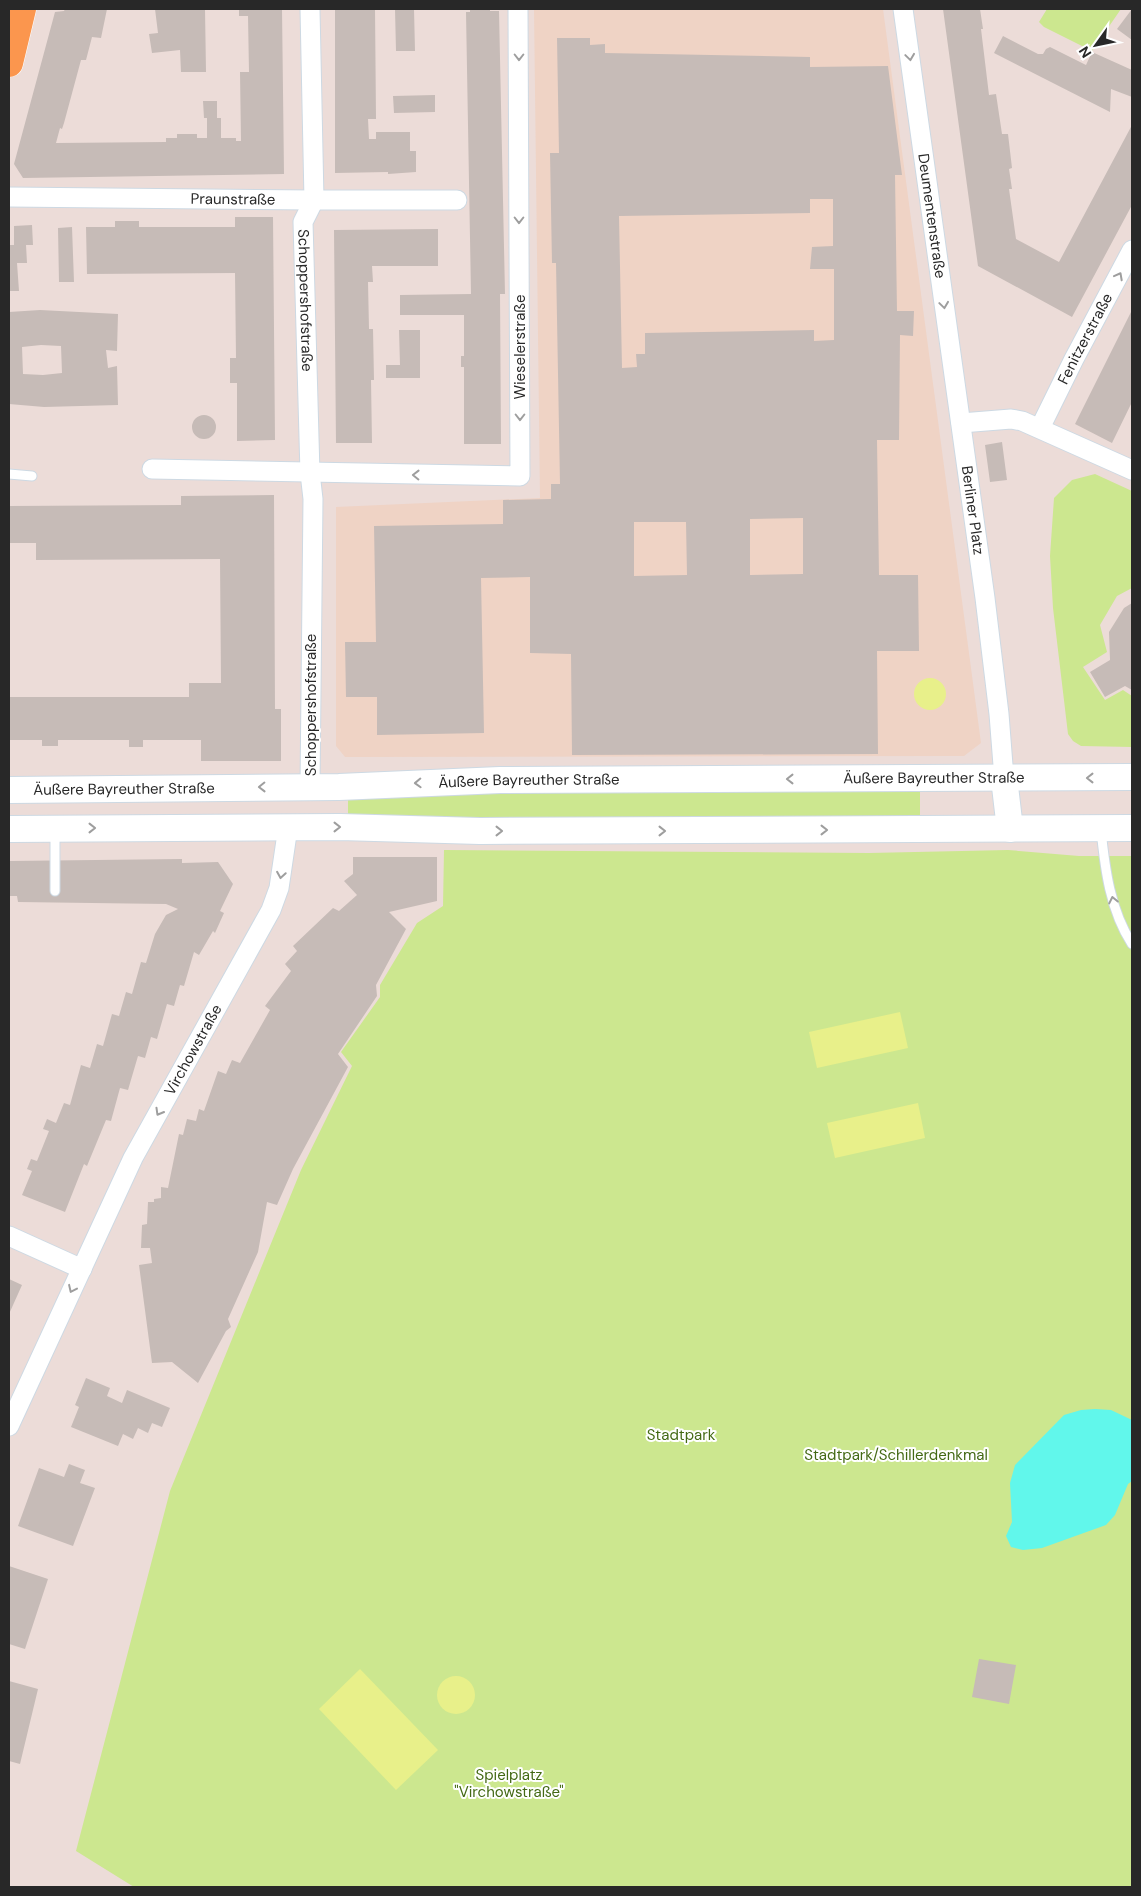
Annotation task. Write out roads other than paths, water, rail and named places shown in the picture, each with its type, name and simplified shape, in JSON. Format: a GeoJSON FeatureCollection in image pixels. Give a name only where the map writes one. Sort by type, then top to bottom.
{"type":"FeatureCollection","features":[{"type":"Feature","properties":{"kind":"main road"},"geometry":{"type":"LineString","coordinates":[[9,64],[22,9]]}},
{"type":"Feature","properties":{"kind":"main road","name":"Äußere Bayreuther Straße"},"geometry":{"type":"LineString","coordinates":[[9,790],[310,787],[500,780],[1132,777]]}},
{"type":"Feature","properties":{"kind":"main road"},"geometry":{"type":"LineString","coordinates":[[1004,778],[1010,829]]}},
{"type":"Feature","properties":{"kind":"main road"},"geometry":{"type":"LineString","coordinates":[[9,829],[288,827],[480,832],[1132,828]]}},
{"type":"Feature","properties":{"kind":"street","name":"Schoppershofstraße"},"geometry":{"type":"LineString","coordinates":[[310,9],[314,200],[304,222],[312,499],[310,787]]}},
{"type":"Feature","properties":{"kind":"street","name":"Wieselerstraße"},"geometry":{"type":"LineString","coordinates":[[310,473],[520,476],[518,9]]}},
{"type":"Feature","properties":{"kind":"street","name":"Deumentenstraße"},"geometry":{"type":"LineString","coordinates":[[903,9],[961,423]]}},
{"type":"Feature","properties":{"kind":"street","name":"Praunstraße"},"geometry":{"type":"LineString","coordinates":[[9,197],[457,200]]}},
{"type":"Feature","properties":{"kind":"street","name":"Fenitzerstraße"},"geometry":{"type":"LineString","coordinates":[[1040,428],[1132,250]]}},
{"type":"Feature","properties":{"kind":"street"},"geometry":{"type":"LineString","coordinates":[[961,423],[1011,419],[1040,428],[1132,470]]}},
{"type":"Feature","properties":{"kind":"street","name":"Berliner Platz"},"geometry":{"type":"LineString","coordinates":[[961,423],[999,714],[1004,778]]}},
{"type":"Feature","properties":{"kind":"street"},"geometry":{"type":"LineString","coordinates":[[152,469],[310,473]]}},
{"type":"Feature","properties":{"kind":"street","name":"Virchowstraße"},"geometry":{"type":"LineString","coordinates":[[9,1426],[133,1158],[271,910],[279,888],[288,827]]}},
{"type":"Feature","properties":{"kind":"street"},"geometry":{"type":"LineString","coordinates":[[9,1236],[82,1269]]}},
{"type":"Feature","properties":{"kind":"lane"},"geometry":{"type":"LineString","coordinates":[[9,474],[32,476]]}},
{"type":"Feature","properties":{"kind":"lane"},"geometry":{"type":"LineString","coordinates":[[1101,829],[1104,857],[1115,910],[1132,944]]}},
{"type":"Feature","properties":{"kind":"lane"},"geometry":{"type":"LineString","coordinates":[[55,840],[55,891]]}},
{"type":"Feature","properties":{"kind":"water"},"geometry":{"type":"Polygon","coordinates":[[[1081,1410],[1111,1410],[1132,1420],[1132,1481],[1128,1484],[1115,1515],[1106,1525],[1042,1548],[1023,1550],[1011,1547],[1006,1536],[1012,1522],[1010,1483],[1015,1465],[1064,1415],[1081,1410]]]}},
{"type":"Feature","properties":{"kind":"park label","name":"Stadtpark"},"geometry":{"type":"Point","coordinates":[681,1435]}},
{"type":"Feature","properties":{"kind":"park label","name":"Stadtpark/Schillerdenkmal"},"geometry":{"type":"Point","coordinates":[896,1455]}},
{"type":"Feature","properties":{"kind":"park label","name":"Spielplatz \"Virchowstraße\""},"geometry":{"type":"Point","coordinates":[509,1784]}}]}
